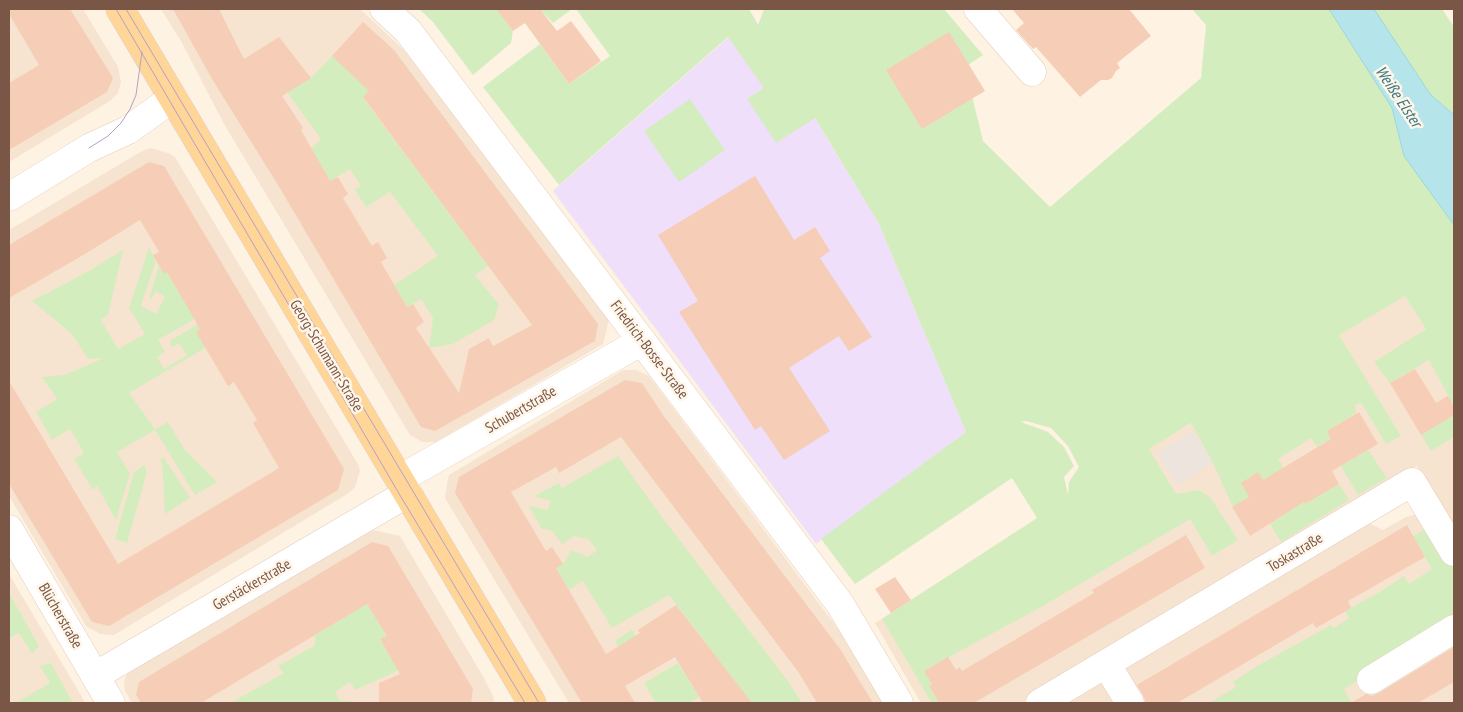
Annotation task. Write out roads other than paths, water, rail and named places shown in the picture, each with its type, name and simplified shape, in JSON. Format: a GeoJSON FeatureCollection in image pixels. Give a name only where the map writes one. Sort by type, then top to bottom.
{"type":"FeatureCollection","features":[{"type":"Feature","properties":{"kind":"main road","name":"Georg-Schumann-Straße"},"geometry":{"type":"LineString","coordinates":[[120,9],[404,486],[528,702]]}},
{"type":"Feature","properties":{"kind":"street","name":"Friedrich-Bosse-Straße"},"geometry":{"type":"LineString","coordinates":[[384,9],[408,31],[848,615],[900,703]]}},
{"type":"Feature","properties":{"kind":"street"},"geometry":{"type":"LineString","coordinates":[[978,9],[1032,72]]}},
{"type":"Feature","properties":{"kind":"street"},"geometry":{"type":"LineString","coordinates":[[9,197],[89,148],[128,130],[173,98]]}},
{"type":"Feature","properties":{"kind":"street","name":"Schubertstraße"},"geometry":{"type":"LineString","coordinates":[[404,486],[642,341]]}},
{"type":"Feature","properties":{"kind":"street","name":"Toskastraße"},"geometry":{"type":"LineString","coordinates":[[1040,703],[1107,665],[1412,482],[1454,552]]}},
{"type":"Feature","properties":{"kind":"street","name":"Gerstäckerstraße"},"geometry":{"type":"LineString","coordinates":[[95,676],[404,486]]}},
{"type":"Feature","properties":{"kind":"street","name":"Blücherstraße"},"geometry":{"type":"LineString","coordinates":[[9,529],[110,703]]}},
{"type":"Feature","properties":{"kind":"street"},"geometry":{"type":"LineString","coordinates":[[1371,680],[1454,630]]}},
{"type":"Feature","properties":{"kind":"street"},"geometry":{"type":"LineString","coordinates":[[1107,665],[1130,703]]}},
{"type":"Feature","properties":{"kind":"water","name":"Weiße Elster"},"geometry":{"type":"Polygon","coordinates":[[[1329,9],[1374,9],[1430,94],[1454,115],[1454,225],[1404,156],[1392,108],[1329,9]]]}},
{"type":"Feature","properties":{"kind":"tram line"},"geometry":{"type":"LineString","coordinates":[[116,9],[401,497],[525,703]]}},
{"type":"Feature","properties":{"kind":"tram line"},"geometry":{"type":"LineString","coordinates":[[126,9],[539,703]]}},
{"type":"Feature","properties":{"kind":"tram line"},"geometry":{"type":"LineString","coordinates":[[89,148],[108,136],[121,123],[130,109],[136,95],[142,52]]}}]}
